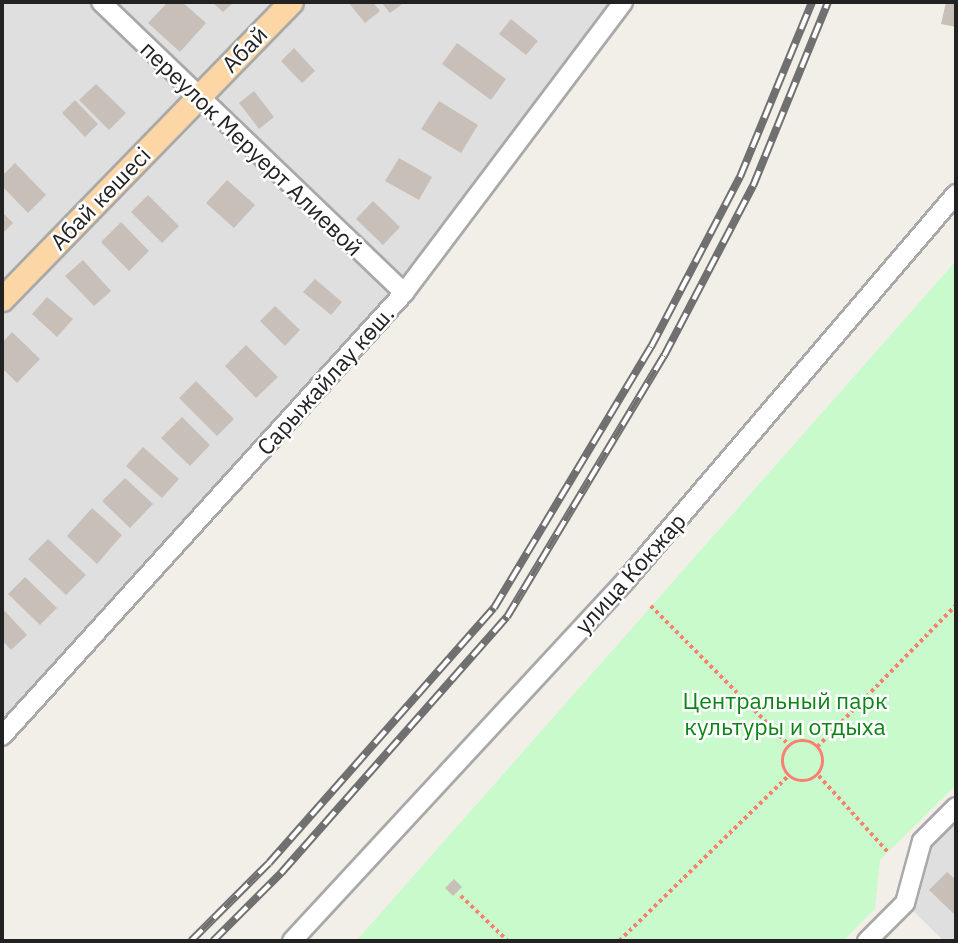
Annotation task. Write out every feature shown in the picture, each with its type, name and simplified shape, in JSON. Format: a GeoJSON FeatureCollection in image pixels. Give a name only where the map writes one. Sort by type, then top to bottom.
{"type":"FeatureCollection","features":[{"type":"Feature","properties":{"kind":"main road","name":"Абай"},"geometry":{"type":"LineString","coordinates":[[198,97],[291,2]]}},
{"type":"Feature","properties":{"kind":"main road","name":"Абай көшесі"},"geometry":{"type":"LineString","coordinates":[[2,299],[198,97]]}},
{"type":"Feature","properties":{"kind":"street","name":"переулок Меруерт Алиевой"},"geometry":{"type":"LineString","coordinates":[[101,2],[404,293]]}},
{"type":"Feature","properties":{"kind":"street","name":"Сарыжайлау көш."},"geometry":{"type":"LineString","coordinates":[[2,736],[404,293],[623,2]]}},
{"type":"Feature","properties":{"kind":"street","name":"улица Кокжар"},"geometry":{"type":"LineString","coordinates":[[292,941],[626,580],[956,194]]}},
{"type":"Feature","properties":{"kind":"street"},"geometry":{"type":"LineString","coordinates":[[867,941],[905,903],[922,841],[956,807]]}},
{"type":"Feature","properties":{"kind":"path"},"geometry":{"type":"LineString","coordinates":[[817,747],[956,605]]}},
{"type":"Feature","properties":{"kind":"path"},"geometry":{"type":"LineString","coordinates":[[652,606],[789,745]]}},
{"type":"Feature","properties":{"kind":"path"},"geometry":{"type":"LineString","coordinates":[[789,745],[809,741],[817,747],[823,757],[818,775]]}},
{"type":"Feature","properties":{"kind":"path"},"geometry":{"type":"LineString","coordinates":[[789,745],[782,764],[789,775],[799,781],[818,775]]}},
{"type":"Feature","properties":{"kind":"path"},"geometry":{"type":"LineString","coordinates":[[619,941],[789,775]]}},
{"type":"Feature","properties":{"kind":"path"},"geometry":{"type":"LineString","coordinates":[[818,775],[888,852]]}},
{"type":"Feature","properties":{"kind":"path"},"geometry":{"type":"LineString","coordinates":[[461,896],[508,941]]}},
{"type":"Feature","properties":{"kind":"shaded area"},"geometry":{"type":"Polygon","coordinates":[[[2,2],[623,2],[404,293],[2,736],[2,2]]]}},
{"type":"Feature","properties":{"kind":"shaded area"},"geometry":{"type":"Polygon","coordinates":[[[956,807],[956,941],[944,941],[905,903],[922,841],[956,807]]]}},
{"type":"Feature","properties":{"kind":"green space","name":"Центральный парк культуры и отдыха"},"geometry":{"type":"Polygon","coordinates":[[[956,261],[956,785],[880,860],[875,909],[843,941],[356,941],[956,261]]]}},
{"type":"Feature","properties":{"kind":"building"},"geometry":{"type":"Polygon","coordinates":[[[168,2],[182,2],[206,23],[180,52],[148,23],[168,2]]]}},
{"type":"Feature","properties":{"kind":"building"},"geometry":{"type":"Polygon","coordinates":[[[212,2],[234,2],[223,12],[212,2]]]}},
{"type":"Feature","properties":{"kind":"building"},"geometry":{"type":"Polygon","coordinates":[[[348,2],[373,2],[380,11],[365,23],[348,2]]]}},
{"type":"Feature","properties":{"kind":"building"},"geometry":{"type":"Polygon","coordinates":[[[381,2],[405,2],[390,13],[381,2]]]}},
{"type":"Feature","properties":{"kind":"building"},"geometry":{"type":"Polygon","coordinates":[[[946,2],[956,2],[956,27],[941,24],[946,2]]]}},
{"type":"Feature","properties":{"kind":"building"},"geometry":{"type":"Polygon","coordinates":[[[511,19],[538,41],[526,55],[499,34],[511,19]]]}},
{"type":"Feature","properties":{"kind":"building"},"geometry":{"type":"Polygon","coordinates":[[[457,43],[506,79],[491,100],[442,64],[457,43]]]}},
{"type":"Feature","properties":{"kind":"building"},"geometry":{"type":"Polygon","coordinates":[[[294,48],[315,71],[302,83],[281,61],[294,48]]]}},
{"type":"Feature","properties":{"kind":"building"},"geometry":{"type":"Polygon","coordinates":[[[96,84],[126,113],[109,130],[79,100],[96,84]]]}},
{"type":"Feature","properties":{"kind":"building"},"geometry":{"type":"Polygon","coordinates":[[[254,91],[274,117],[259,129],[239,103],[254,91]]]}},
{"type":"Feature","properties":{"kind":"building"},"geometry":{"type":"Polygon","coordinates":[[[75,100],[98,124],[85,137],[62,113],[75,100]]]}},
{"type":"Feature","properties":{"kind":"building"},"geometry":{"type":"Polygon","coordinates":[[[439,101],[478,125],[461,153],[421,129],[439,101]]]}},
{"type":"Feature","properties":{"kind":"building"},"geometry":{"type":"Polygon","coordinates":[[[399,158],[432,177],[419,200],[385,181],[399,158]]]}},
{"type":"Feature","properties":{"kind":"building"},"geometry":{"type":"Polygon","coordinates":[[[15,163],[46,195],[28,213],[2,186],[2,176],[15,163]]]}},
{"type":"Feature","properties":{"kind":"building"},"geometry":{"type":"Polygon","coordinates":[[[227,180],[255,205],[234,228],[206,203],[227,180]]]}},
{"type":"Feature","properties":{"kind":"building"},"geometry":{"type":"Polygon","coordinates":[[[148,195],[179,226],[162,243],[131,212],[148,195]]]}},
{"type":"Feature","properties":{"kind":"building"},"geometry":{"type":"Polygon","coordinates":[[[373,201],[400,227],[383,245],[356,219],[373,201]]]}},
{"type":"Feature","properties":{"kind":"building"},"geometry":{"type":"Polygon","coordinates":[[[2,212],[13,223],[2,234],[2,212]]]}},
{"type":"Feature","properties":{"kind":"building"},"geometry":{"type":"Polygon","coordinates":[[[121,222],[149,251],[129,271],[101,242],[121,222]]]}},
{"type":"Feature","properties":{"kind":"building"},"geometry":{"type":"Polygon","coordinates":[[[83,260],[111,291],[94,306],[65,276],[83,260]]]}},
{"type":"Feature","properties":{"kind":"building"},"geometry":{"type":"Polygon","coordinates":[[[315,279],[342,302],[331,315],[303,292],[315,279]]]}},
{"type":"Feature","properties":{"kind":"building"},"geometry":{"type":"Polygon","coordinates":[[[47,297],[73,319],[57,337],[32,314],[47,297]]]}},
{"type":"Feature","properties":{"kind":"building"},"geometry":{"type":"Polygon","coordinates":[[[275,306],[300,330],[285,346],[260,321],[275,306]]]}},
{"type":"Feature","properties":{"kind":"building"},"geometry":{"type":"Polygon","coordinates":[[[12,332],[40,359],[17,383],[2,368],[2,343],[12,332]]]}},
{"type":"Feature","properties":{"kind":"building"},"geometry":{"type":"Polygon","coordinates":[[[246,345],[278,377],[256,398],[225,366],[246,345]]]}},
{"type":"Feature","properties":{"kind":"building"},"geometry":{"type":"Polygon","coordinates":[[[196,381],[234,419],[217,436],[179,398],[196,381]]]}},
{"type":"Feature","properties":{"kind":"building"},"geometry":{"type":"Polygon","coordinates":[[[182,417],[210,445],[190,466],[161,438],[182,417]]]}},
{"type":"Feature","properties":{"kind":"building"},"geometry":{"type":"Polygon","coordinates":[[[143,447],[179,479],[162,498],[126,466],[143,447]]]}},
{"type":"Feature","properties":{"kind":"building"},"geometry":{"type":"Polygon","coordinates":[[[125,478],[153,504],[130,528],[102,501],[125,478]]]}},
{"type":"Feature","properties":{"kind":"building"},"geometry":{"type":"Polygon","coordinates":[[[92,508],[122,535],[97,564],[67,536],[92,508]]]}},
{"type":"Feature","properties":{"kind":"building"},"geometry":{"type":"Polygon","coordinates":[[[48,539],[86,575],[66,595],[28,559],[48,539]]]}},
{"type":"Feature","properties":{"kind":"building"},"geometry":{"type":"Polygon","coordinates":[[[25,577],[57,608],[40,625],[8,594],[25,577]]]}},
{"type":"Feature","properties":{"kind":"building"},"geometry":{"type":"Polygon","coordinates":[[[2,608],[27,635],[11,650],[2,640],[2,608]]]}},
{"type":"Feature","properties":{"kind":"building"},"geometry":{"type":"Polygon","coordinates":[[[947,872],[956,880],[954,914],[929,890],[947,872]]]}},
{"type":"Feature","properties":{"kind":"building"},"geometry":{"type":"Polygon","coordinates":[[[454,879],[462,887],[453,896],[445,888],[454,879]]]}},
{"type":"Feature","properties":{"kind":"railway"},"geometry":{"type":"LineString","coordinates":[[191,941],[269,863],[494,608],[651,347],[740,177],[812,2]]}},
{"type":"Feature","properties":{"kind":"railway"},"geometry":{"type":"LineString","coordinates":[[213,941],[282,872],[507,617],[664,356],[753,186],[828,2]]}}]}
